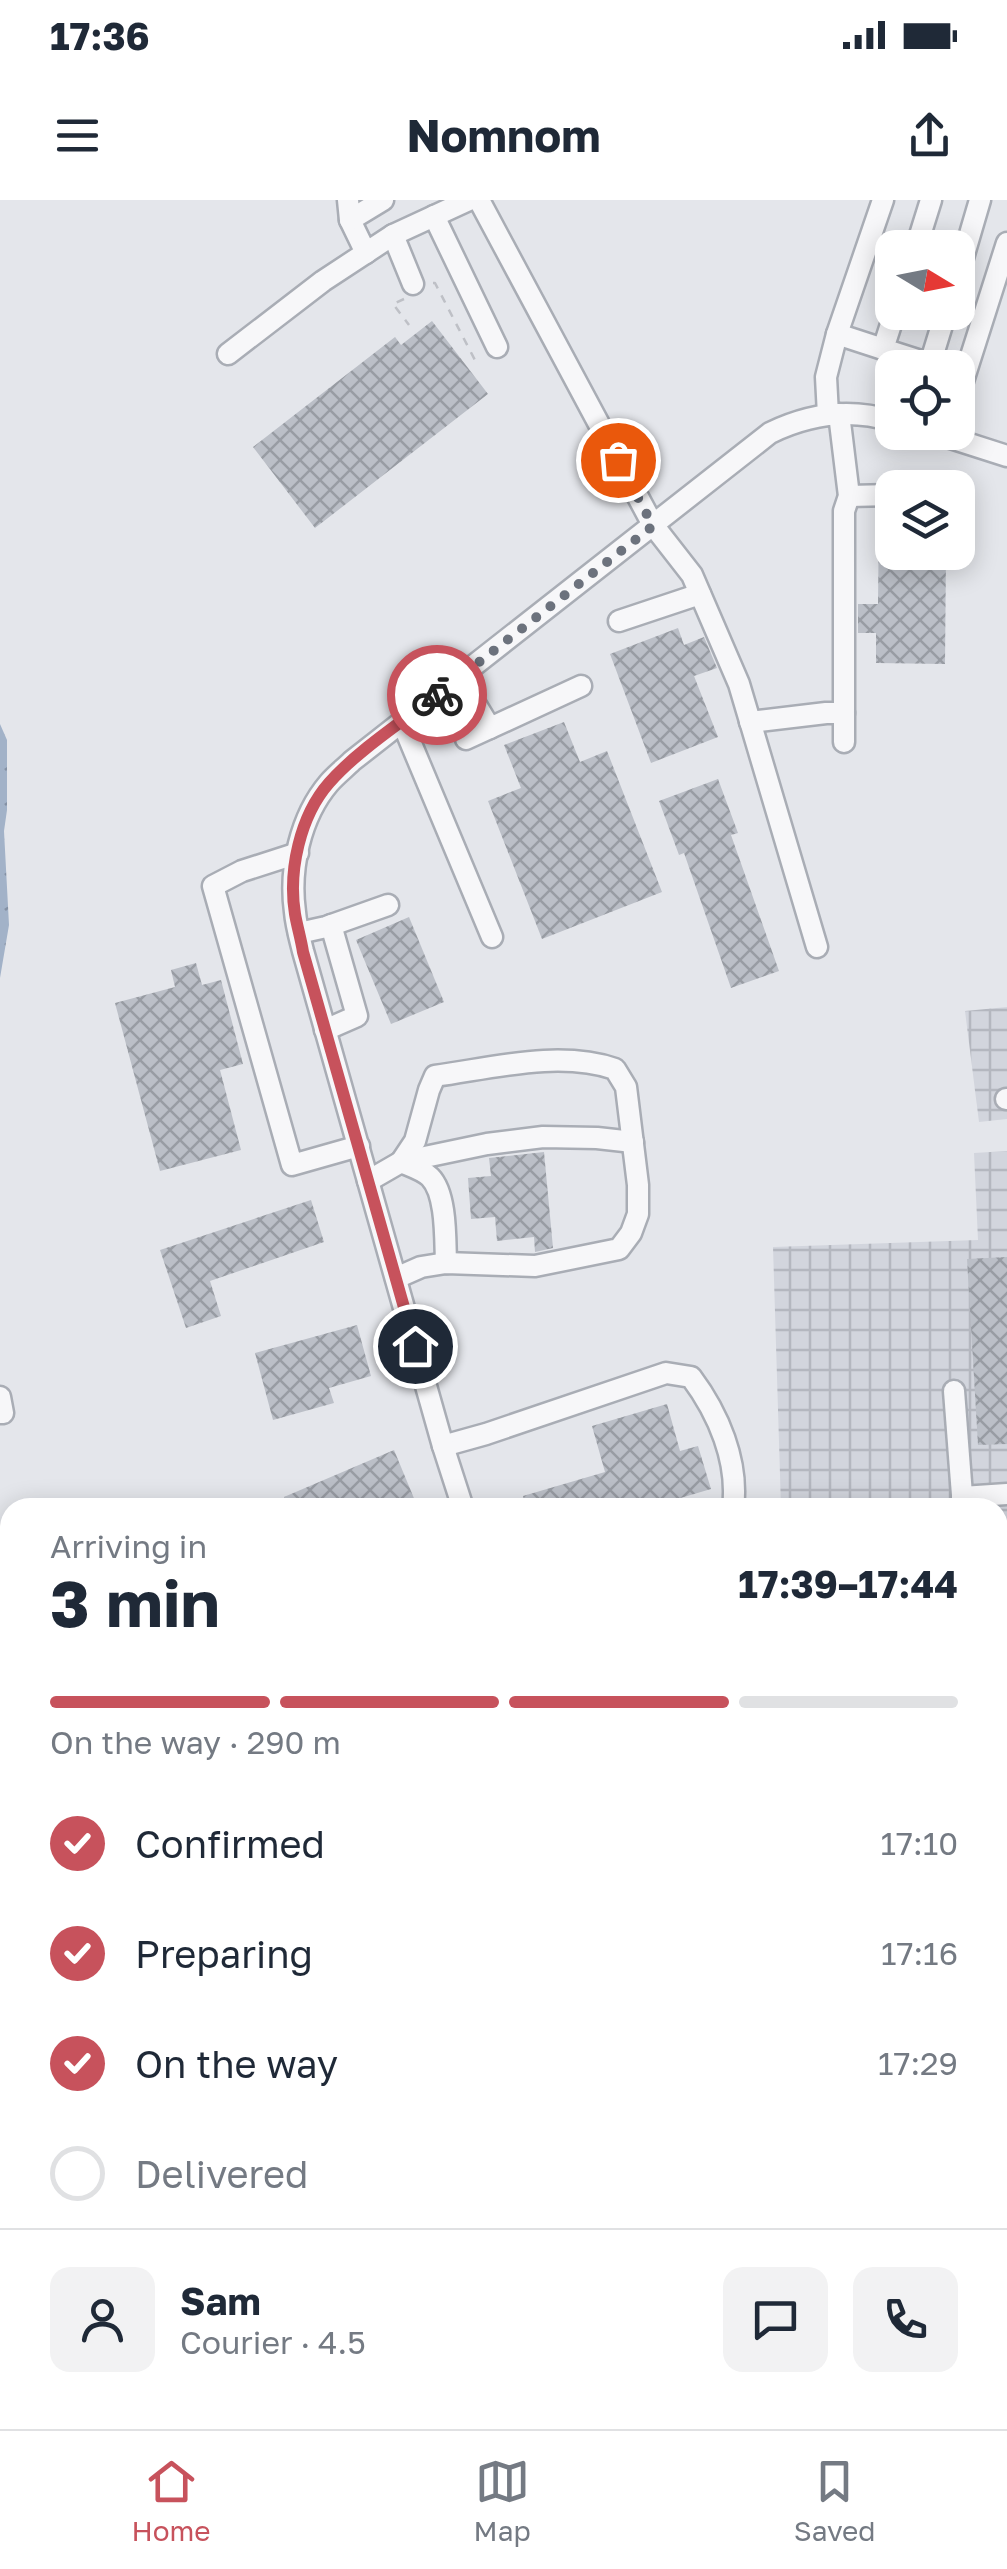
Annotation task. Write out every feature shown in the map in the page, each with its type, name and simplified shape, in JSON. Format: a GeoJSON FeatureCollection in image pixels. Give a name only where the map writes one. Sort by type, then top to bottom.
{"type":"FeatureCollection","features":[{"type":"Feature","properties":{"kind":"street"},"geometry":{"type":"LineString","coordinates":[[366,253],[349,210],[383,200]]}},
{"type":"Feature","properties":{"kind":"street"},"geometry":{"type":"LineString","coordinates":[[228,354],[323,281],[393,235],[469,200]]}},
{"type":"Feature","properties":{"kind":"street"},"geometry":{"type":"LineString","coordinates":[[479,200],[653,526],[692,575],[740,684],[817,947]]}},
{"type":"Feature","properties":{"kind":"street"},"geometry":{"type":"LineString","coordinates":[[844,742],[844,511],[849,496],[826,377],[883,200]]}},
{"type":"Feature","properties":{"kind":"street"},"geometry":{"type":"LineString","coordinates":[[922,230],[931,200]]}},
{"type":"Feature","properties":{"kind":"street"},"geometry":{"type":"LineString","coordinates":[[971,230],[980,200]]}},
{"type":"Feature","properties":{"kind":"street"},"geometry":{"type":"LineString","coordinates":[[434,216],[497,347]]}},
{"type":"Feature","properties":{"kind":"street"},"geometry":{"type":"LineString","coordinates":[[393,235],[414,290]]}},
{"type":"Feature","properties":{"kind":"street"},"geometry":{"type":"LineString","coordinates":[[973,350],[1007,243]]}},
{"type":"Feature","properties":{"kind":"street"},"geometry":{"type":"LineString","coordinates":[[884,348],[890,330]]}},
{"type":"Feature","properties":{"kind":"street"},"geometry":{"type":"LineString","coordinates":[[837,334],[930,364],[940,330]]}},
{"type":"Feature","properties":{"kind":"street"},"geometry":{"type":"LineString","coordinates":[[460,1498],[294,913],[294,876],[311,811],[328,784],[352,761],[770,433],[808,418],[858,413],[875,416]]}},
{"type":"Feature","properties":{"kind":"street"},"geometry":{"type":"LineString","coordinates":[[975,445],[1007,456]]}},
{"type":"Feature","properties":{"kind":"street"},"geometry":{"type":"LineString","coordinates":[[849,496],[875,495]]}},
{"type":"Feature","properties":{"kind":"street"},"geometry":{"type":"LineString","coordinates":[[619,621],[700,594]]}},
{"type":"Feature","properties":{"kind":"street"},"geometry":{"type":"LineString","coordinates":[[459,677],[490,728]]}},
{"type":"Feature","properties":{"kind":"street"},"geometry":{"type":"LineString","coordinates":[[466,739],[581,686]]}},
{"type":"Feature","properties":{"kind":"street"},"geometry":{"type":"LineString","coordinates":[[750,722],[844,713]]}},
{"type":"Feature","properties":{"kind":"street"},"geometry":{"type":"LineString","coordinates":[[402,722],[492,937]]}},
{"type":"Feature","properties":{"kind":"street"},"geometry":{"type":"LineString","coordinates":[[298,853],[242,871],[213,886],[292,1165],[358,1146]]}},
{"type":"Feature","properties":{"kind":"street"},"geometry":{"type":"LineString","coordinates":[[299,933],[388,904]]}},
{"type":"Feature","properties":{"kind":"street"},"geometry":{"type":"LineString","coordinates":[[326,1030],[357,1016],[331,925]]}},
{"type":"Feature","properties":{"kind":"street"},"geometry":{"type":"LineString","coordinates":[[396,1278],[421,1266],[536,1266],[619,1249],[638,1214],[626,1087],[615,1069],[594,1062],[566,1058],[435,1076],[415,1141],[401,1162]]}},
{"type":"Feature","properties":{"kind":"street"},"geometry":{"type":"LineString","coordinates":[[368,1181],[401,1162],[487,1144],[542,1137],[633,1142]]}},
{"type":"Feature","properties":{"kind":"street"},"geometry":{"type":"LineString","coordinates":[[401,1162],[430,1176],[435,1186],[444,1210],[446,1263]]}},
{"type":"Feature","properties":{"kind":"street"},"geometry":{"type":"LineString","coordinates":[[444,1446],[666,1373],[690,1377],[706,1396],[723,1431],[734,1498]]}},
{"type":"Feature","properties":{"kind":"street"},"geometry":{"type":"LineString","coordinates":[[954,1390],[962,1498]]}},
{"type":"Feature","properties":{"kind":"street"},"geometry":{"type":"LineString","coordinates":[[0,1397],[0,1413]]}},
{"type":"Feature","properties":{"kind":"path"},"geometry":{"type":"LineString","coordinates":[[410,325],[393,304],[435,282],[476,364]]}},
{"type":"Feature","properties":{"kind":"shaded area"},"geometry":{"type":"Polygon","coordinates":[[[1007,1007],[1007,1119],[979,1122],[965,1011],[1007,1007]]]}},
{"type":"Feature","properties":{"kind":"shaded area"},"geometry":{"type":"Polygon","coordinates":[[[1007,1151],[1007,1498],[781,1498],[773,1247],[978,1240],[974,1153],[1007,1151]]]}},
{"type":"Feature","properties":{"kind":"water"},"geometry":{"type":"Polygon","coordinates":[[[0,724],[7,740],[4,831],[9,925],[0,978],[0,724]]]}},
{"type":"Feature","properties":{"kind":"building"},"geometry":{"type":"Polygon","coordinates":[[[432,321],[488,394],[315,528],[253,447],[395,337],[401,345],[432,321]]]}},
{"type":"Feature","properties":{"kind":"building"},"geometry":{"type":"Polygon","coordinates":[[[878,570],[946,570],[945,664],[876,663],[876,633],[858,633],[858,604],[878,604],[878,570]]]}},
{"type":"Feature","properties":{"kind":"building"},"geometry":{"type":"Polygon","coordinates":[[[678,628],[684,645],[704,637],[717,668],[694,676],[718,737],[651,763],[610,654],[678,628]]]}},
{"type":"Feature","properties":{"kind":"building"},"geometry":{"type":"Polygon","coordinates":[[[564,722],[580,762],[607,751],[662,892],[542,939],[488,801],[521,788],[504,745],[564,722]]]}},
{"type":"Feature","properties":{"kind":"building"},"geometry":{"type":"Polygon","coordinates":[[[718,779],[738,833],[731,835],[779,971],[731,988],[684,853],[679,855],[659,801],[718,779]]]}},
{"type":"Feature","properties":{"kind":"building"},"geometry":{"type":"Polygon","coordinates":[[[409,917],[444,1002],[391,1024],[356,940],[409,917]]]}},
{"type":"Feature","properties":{"kind":"building"},"geometry":{"type":"Polygon","coordinates":[[[196,963],[202,985],[221,980],[243,1064],[220,1070],[241,1150],[160,1171],[115,1003],[175,987],[171,970],[196,963]]]}},
{"type":"Feature","properties":{"kind":"building"},"geometry":{"type":"Polygon","coordinates":[[[544,1152],[553,1248],[535,1252],[534,1237],[497,1241],[495,1217],[471,1219],[468,1178],[491,1176],[489,1158],[544,1152]]]}},
{"type":"Feature","properties":{"kind":"building"},"geometry":{"type":"Polygon","coordinates":[[[311,1200],[324,1242],[210,1281],[221,1316],[186,1328],[160,1250],[311,1200]]]}},
{"type":"Feature","properties":{"kind":"building"},"geometry":{"type":"Polygon","coordinates":[[[1007,1257],[1007,1444],[978,1445],[967,1259],[1007,1257]]]}},
{"type":"Feature","properties":{"kind":"building"},"geometry":{"type":"Polygon","coordinates":[[[357,1325],[371,1376],[329,1388],[334,1403],[273,1420],[255,1353],[357,1325]]]}},
{"type":"Feature","properties":{"kind":"building"},"geometry":{"type":"Polygon","coordinates":[[[667,1404],[680,1451],[698,1446],[711,1489],[681,1498],[524,1498],[605,1472],[592,1426],[667,1404]]]}},
{"type":"Feature","properties":{"kind":"building"},"geometry":{"type":"Polygon","coordinates":[[[394,1450],[414,1498],[284,1498],[394,1450]]]}},
{"type":"Feature","properties":{"kind":"way so far"},"geometry":{"type":"LineString","coordinates":[[437,695],[653,526],[618,460]]}},
{"type":"Feature","properties":{"kind":"route"},"geometry":{"type":"LineString","coordinates":[[415,1346],[303,952],[294,913],[294,876],[311,811],[328,784],[437,695]]}}]}
